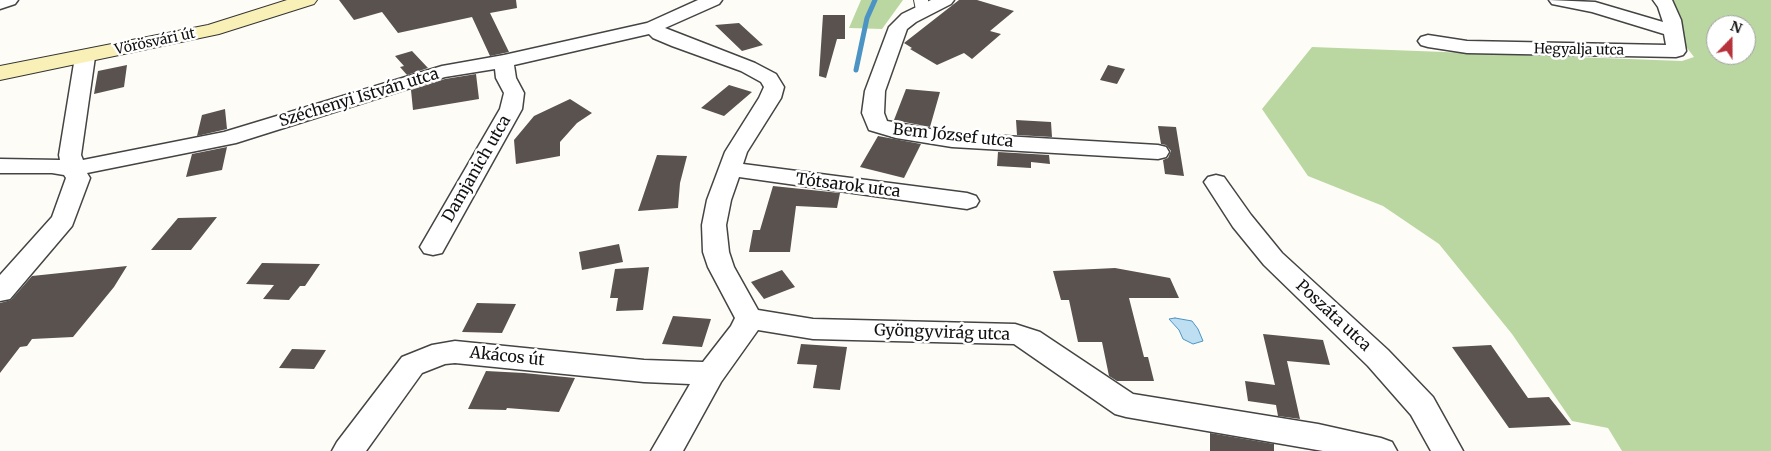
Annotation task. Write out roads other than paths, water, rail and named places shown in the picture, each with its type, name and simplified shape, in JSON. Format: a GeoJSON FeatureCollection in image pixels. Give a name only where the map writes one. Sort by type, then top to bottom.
{"type":"FeatureCollection","features":[{"type":"Feature","properties":{"kind":"main road","name":"Vörösvári út"},"geometry":{"type":"LineString","coordinates":[[0,73],[212,30],[307,0]]}},
{"type":"Feature","properties":{"kind":"street"},"geometry":{"type":"LineString","coordinates":[[0,4],[9,0]]}},
{"type":"Feature","properties":{"kind":"street","name":"Széchenyi István utca"},"geometry":{"type":"LineString","coordinates":[[0,166],[52,166],[73,169],[228,138],[442,72],[504,61],[653,27],[712,0]]}},
{"type":"Feature","properties":{"kind":"street","name":"Bem József utca"},"geometry":{"type":"LineString","coordinates":[[945,0],[922,6],[898,26],[875,90],[873,113],[877,126],[952,140],[1158,152]]}},
{"type":"Feature","properties":{"kind":"street"},"geometry":{"type":"LineString","coordinates":[[1558,0],[1595,8],[1674,31]]}},
{"type":"Feature","properties":{"kind":"street","name":"Hegyalja utca"},"geometry":{"type":"LineString","coordinates":[[1428,41],[1467,47],[1676,51],[1674,31],[1666,6],[1662,0]]}},
{"type":"Feature","properties":{"kind":"street"},"geometry":{"type":"LineString","coordinates":[[653,27],[660,34],[738,63],[770,78],[773,82],[773,91],[741,142],[716,213],[714,234],[716,252],[727,282],[748,318],[743,331],[711,374],[667,451]]}},
{"type":"Feature","properties":{"kind":"street"},"geometry":{"type":"LineString","coordinates":[[0,292],[63,220],[78,178],[73,169],[70,155],[85,57]]}},
{"type":"Feature","properties":{"kind":"street","name":"Damjanich utca"},"geometry":{"type":"LineString","coordinates":[[433,246],[512,109],[514,93],[506,78],[504,61]]}},
{"type":"Feature","properties":{"kind":"street","name":"Tótsarok utca"},"geometry":{"type":"LineString","coordinates":[[730,169],[967,201]]}},
{"type":"Feature","properties":{"kind":"street","name":"Poszáta utca"},"geometry":{"type":"LineString","coordinates":[[1216,182],[1242,221],[1273,259],[1378,358],[1422,406],[1447,451]]}},
{"type":"Feature","properties":{"kind":"street","name":"Gyöngyvirág utca"},"geometry":{"type":"LineString","coordinates":[[748,318],[813,329],[1015,334],[1030,339],[1126,405],[1318,437],[1381,451]]}},
{"type":"Feature","properties":{"kind":"street","name":"Akácos út"},"geometry":{"type":"LineString","coordinates":[[348,451],[412,365],[442,353],[455,352],[644,371],[711,374]]}},
{"type":"Feature","properties":{"kind":"water"},"geometry":{"type":"Polygon","coordinates":[[[1175,318],[1192,321],[1203,341],[1193,344],[1183,339],[1179,330],[1169,319],[1175,318]]]}},
{"type":"Feature","properties":{"kind":"waterway"},"geometry":{"type":"LineString","coordinates":[[856,70],[867,18],[875,0]]}}]}
